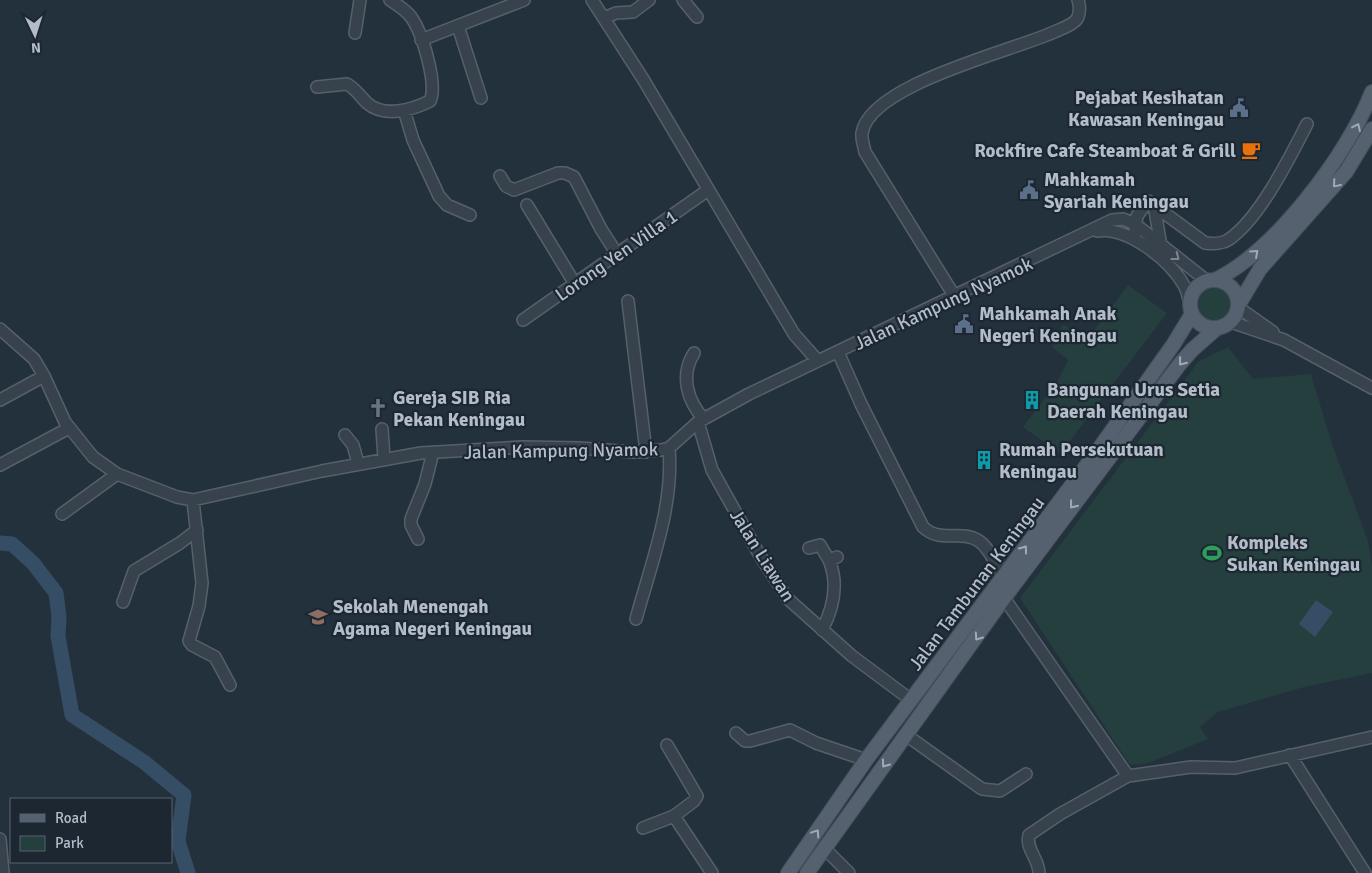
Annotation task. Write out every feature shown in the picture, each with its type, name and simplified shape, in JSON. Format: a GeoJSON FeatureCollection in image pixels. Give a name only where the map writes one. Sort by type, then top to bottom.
{"type":"FeatureCollection","features":[{"type":"Feature","properties":{"kind":"main road"},"geometry":{"type":"LineString","coordinates":[[1372,92],[1355,132],[1326,174],[1262,246],[1239,267],[1194,291],[1191,310],[1202,325],[1217,328],[1231,322],[1260,269],[1346,172],[1372,129]]}},
{"type":"Feature","properties":{"kind":"main road"},"geometry":{"type":"LineString","coordinates":[[1211,281],[1229,285],[1238,296],[1239,306]]}},
{"type":"Feature","properties":{"kind":"main road","name":"Jalan Tambunan Keningau"},"geometry":{"type":"LineString","coordinates":[[788,873],[866,760],[1004,577],[1168,353],[1191,310]]}},
{"type":"Feature","properties":{"kind":"main road","name":"Jalan Tambunan Keningau"},"geometry":{"type":"LineString","coordinates":[[808,873],[906,735],[940,692],[1004,598],[1179,365],[1192,350],[1217,328]]}},
{"type":"Feature","properties":{"kind":"street"},"geometry":{"type":"LineString","coordinates":[[355,33],[360,0]]}},
{"type":"Feature","properties":{"kind":"street"},"geometry":{"type":"LineString","coordinates":[[317,87],[347,84],[368,104],[377,109],[390,112],[404,110],[428,102],[431,97],[430,71],[421,40],[411,17],[390,0]]}},
{"type":"Feature","properties":{"kind":"street"},"geometry":{"type":"LineString","coordinates":[[421,40],[524,0]]}},
{"type":"Feature","properties":{"kind":"street"},"geometry":{"type":"LineString","coordinates":[[592,0],[794,334],[818,361]]}},
{"type":"Feature","properties":{"kind":"street"},"geometry":{"type":"LineString","coordinates":[[604,18],[616,13],[633,12],[649,0]]}},
{"type":"Feature","properties":{"kind":"street"},"geometry":{"type":"LineString","coordinates":[[682,0],[697,16]]}},
{"type":"Feature","properties":{"kind":"street"},"geometry":{"type":"LineString","coordinates":[[955,297],[865,152],[862,132],[867,122],[883,104],[905,89],[950,70],[1045,36],[1072,23],[1077,18],[1080,5],[1078,0]]}},
{"type":"Feature","properties":{"kind":"street"},"geometry":{"type":"LineString","coordinates":[[458,26],[481,98]]}},
{"type":"Feature","properties":{"kind":"street"},"geometry":{"type":"LineString","coordinates":[[404,110],[413,140],[439,196],[447,205],[470,215]]}},
{"type":"Feature","properties":{"kind":"street"},"geometry":{"type":"LineString","coordinates":[[1148,204],[1205,243],[1221,243],[1231,237],[1271,189],[1307,124]]}},
{"type":"Feature","properties":{"kind":"street"},"geometry":{"type":"LineString","coordinates":[[500,176],[506,186],[514,190],[558,173],[565,173],[574,177],[617,254]]}},
{"type":"Feature","properties":{"kind":"street","name":"Lorong Yen Villa 1"},"geometry":{"type":"LineString","coordinates":[[523,320],[708,190]]}},
{"type":"Feature","properties":{"kind":"street"},"geometry":{"type":"LineString","coordinates":[[1148,204],[1159,234],[1161,246]]}},
{"type":"Feature","properties":{"kind":"street"},"geometry":{"type":"LineString","coordinates":[[1134,238],[1137,216],[1148,204]]}},
{"type":"Feature","properties":{"kind":"street","name":"Jalan Kampung Nyamok"},"geometry":{"type":"LineString","coordinates":[[0,329],[29,353],[44,376],[58,410],[69,428],[93,457],[116,474],[177,497],[194,500],[358,463],[433,452],[550,447],[646,452],[669,448],[701,420],[818,361],[1148,204]]}},
{"type":"Feature","properties":{"kind":"street"},"geometry":{"type":"LineString","coordinates":[[527,205],[575,284]]}},
{"type":"Feature","properties":{"kind":"street"},"geometry":{"type":"LineString","coordinates":[[1112,220],[1123,219],[1135,224],[1161,246],[1211,281]]}},
{"type":"Feature","properties":{"kind":"street"},"geometry":{"type":"LineString","coordinates":[[1159,234],[1165,223],[1176,222]]}},
{"type":"Feature","properties":{"kind":"street","name":"Jalan Kampung Nyamok"},"geometry":{"type":"LineString","coordinates":[[1090,232],[1111,230],[1126,233],[1134,238],[1178,276],[1186,291],[1191,310]]}},
{"type":"Feature","properties":{"kind":"street"},"geometry":{"type":"LineString","coordinates":[[628,301],[646,452]]}},
{"type":"Feature","properties":{"kind":"street"},"geometry":{"type":"LineString","coordinates":[[1239,306],[1284,340],[1372,388]]}},
{"type":"Feature","properties":{"kind":"street"},"geometry":{"type":"LineString","coordinates":[[1231,322],[1284,340]]}},
{"type":"Feature","properties":{"kind":"street"},"geometry":{"type":"LineString","coordinates":[[838,352],[861,404],[923,527],[934,536],[961,536],[980,542],[1004,577]]}},
{"type":"Feature","properties":{"kind":"street","name":"Jalan Liawan"},"geometry":{"type":"LineString","coordinates":[[694,353],[688,362],[686,374],[688,388],[694,408],[701,420],[712,470],[768,570],[788,599],[822,630],[911,700]]}},
{"type":"Feature","properties":{"kind":"street"},"geometry":{"type":"LineString","coordinates":[[0,400],[44,376]]}},
{"type":"Feature","properties":{"kind":"street"},"geometry":{"type":"LineString","coordinates":[[0,465],[69,428]]}},
{"type":"Feature","properties":{"kind":"street"},"geometry":{"type":"LineString","coordinates":[[382,428],[384,458]]}},
{"type":"Feature","properties":{"kind":"street"},"geometry":{"type":"LineString","coordinates":[[345,435],[353,446],[358,463]]}},
{"type":"Feature","properties":{"kind":"street"},"geometry":{"type":"LineString","coordinates":[[636,619],[666,506],[670,476],[669,448]]}},
{"type":"Feature","properties":{"kind":"street"},"geometry":{"type":"LineString","coordinates":[[418,539],[410,525],[411,518],[425,484],[433,452]]}},
{"type":"Feature","properties":{"kind":"street"},"geometry":{"type":"LineString","coordinates":[[62,514],[116,474]]}},
{"type":"Feature","properties":{"kind":"street"},"geometry":{"type":"LineString","coordinates":[[194,500],[201,596],[189,640],[192,645],[215,657],[230,685]]}},
{"type":"Feature","properties":{"kind":"street"},"geometry":{"type":"LineString","coordinates":[[123,602],[134,570],[180,543],[197,530]]}},
{"type":"Feature","properties":{"kind":"street"},"geometry":{"type":"LineString","coordinates":[[809,548],[820,545],[833,558],[835,592],[831,613],[822,630]]}},
{"type":"Feature","properties":{"kind":"street"},"geometry":{"type":"LineString","coordinates":[[1004,598],[1128,776]]}},
{"type":"Feature","properties":{"kind":"street"},"geometry":{"type":"LineString","coordinates":[[736,732],[745,741],[750,741],[790,730],[816,743],[866,760]]}},
{"type":"Feature","properties":{"kind":"street"},"geometry":{"type":"LineString","coordinates":[[906,735],[982,789],[991,792],[1000,791],[1026,774]]}},
{"type":"Feature","properties":{"kind":"street"},"geometry":{"type":"LineString","coordinates":[[1039,873],[1038,862],[1028,843],[1029,835],[1060,814],[1128,776],[1191,767],[1236,768],[1372,737]]}},
{"type":"Feature","properties":{"kind":"street"},"geometry":{"type":"LineString","coordinates":[[643,828],[674,816],[694,802],[697,796],[667,745]]}},
{"type":"Feature","properties":{"kind":"street"},"geometry":{"type":"LineString","coordinates":[[1290,756],[1366,873]]}},
{"type":"Feature","properties":{"kind":"street"},"geometry":{"type":"LineString","coordinates":[[674,816],[712,873]]}},
{"type":"Feature","properties":{"kind":"street"},"geometry":{"type":"LineString","coordinates":[[0,839],[6,867]]}},
{"type":"Feature","properties":{"kind":"street"},"geometry":{"type":"LineString","coordinates":[[825,849],[850,873]]}},
{"type":"Feature","properties":{"kind":"green space"},"geometry":{"type":"Polygon","coordinates":[[[1128,285],[1167,313],[1060,454],[1023,427],[1058,381],[1068,360],[1052,347],[1063,324],[1086,341],[1128,285]]]}},
{"type":"Feature","properties":{"kind":"green space"},"geometry":{"type":"Polygon","coordinates":[[[1213,287],[1220,288],[1226,292],[1230,298],[1230,312],[1226,318],[1220,322],[1213,323],[1206,322],[1200,318],[1196,312],[1195,305],[1196,298],[1200,292],[1206,288],[1213,287]]]}},
{"type":"Feature","properties":{"kind":"green space","name":"Kompleks Sukan Keningau"},"geometry":{"type":"Polygon","coordinates":[[[1228,347],[1253,379],[1311,374],[1332,444],[1368,541],[1372,565],[1372,673],[1304,687],[1218,712],[1200,727],[1208,739],[1146,764],[1130,765],[1020,598],[1199,361],[1228,347]]]}},
{"type":"Feature","properties":{"kind":"water"},"geometry":{"type":"Polygon","coordinates":[[[1316,600],[1333,612],[1315,637],[1299,624],[1316,600]]]}},
{"type":"Feature","properties":{"kind":"waterway"},"geometry":{"type":"LineString","coordinates":[[0,543],[12,544],[33,563],[56,593],[59,617],[58,636],[72,715],[144,762],[184,795],[178,841],[188,873]]}},
{"type":"Feature","properties":{"kind":"place","name":"Pejabat Kesihatan Kawasan Keningau"},"geometry":{"type":"Point","coordinates":[1239,108]}},
{"type":"Feature","properties":{"kind":"place","name":"Rockfire Cafe Steamboat & Grill"},"geometry":{"type":"Point","coordinates":[1251,150]}},
{"type":"Feature","properties":{"kind":"place","name":"Mahkamah Syariah Keningau"},"geometry":{"type":"Point","coordinates":[1029,190]}},
{"type":"Feature","properties":{"kind":"place","name":"Mahkamah Anak Negeri Keningau"},"geometry":{"type":"Point","coordinates":[964,324]}},
{"type":"Feature","properties":{"kind":"place","name":"Bangunan Urus Setia Daerah Keningau"},"geometry":{"type":"Point","coordinates":[1032,400]}},
{"type":"Feature","properties":{"kind":"place","name":"Gereja SIB Ria Pekan Keningau"},"geometry":{"type":"Point","coordinates":[378,408]}},
{"type":"Feature","properties":{"kind":"place","name":"Rumah Persekutuan Keningau"},"geometry":{"type":"Point","coordinates":[984,460]}},
{"type":"Feature","properties":{"kind":"place","name":"Kompleks Sukan Keningau"},"geometry":{"type":"Point","coordinates":[1212,553]}},
{"type":"Feature","properties":{"kind":"place","name":"Sekolah Menengah Agama Negeri Keningau"},"geometry":{"type":"Point","coordinates":[318,617]}}]}
